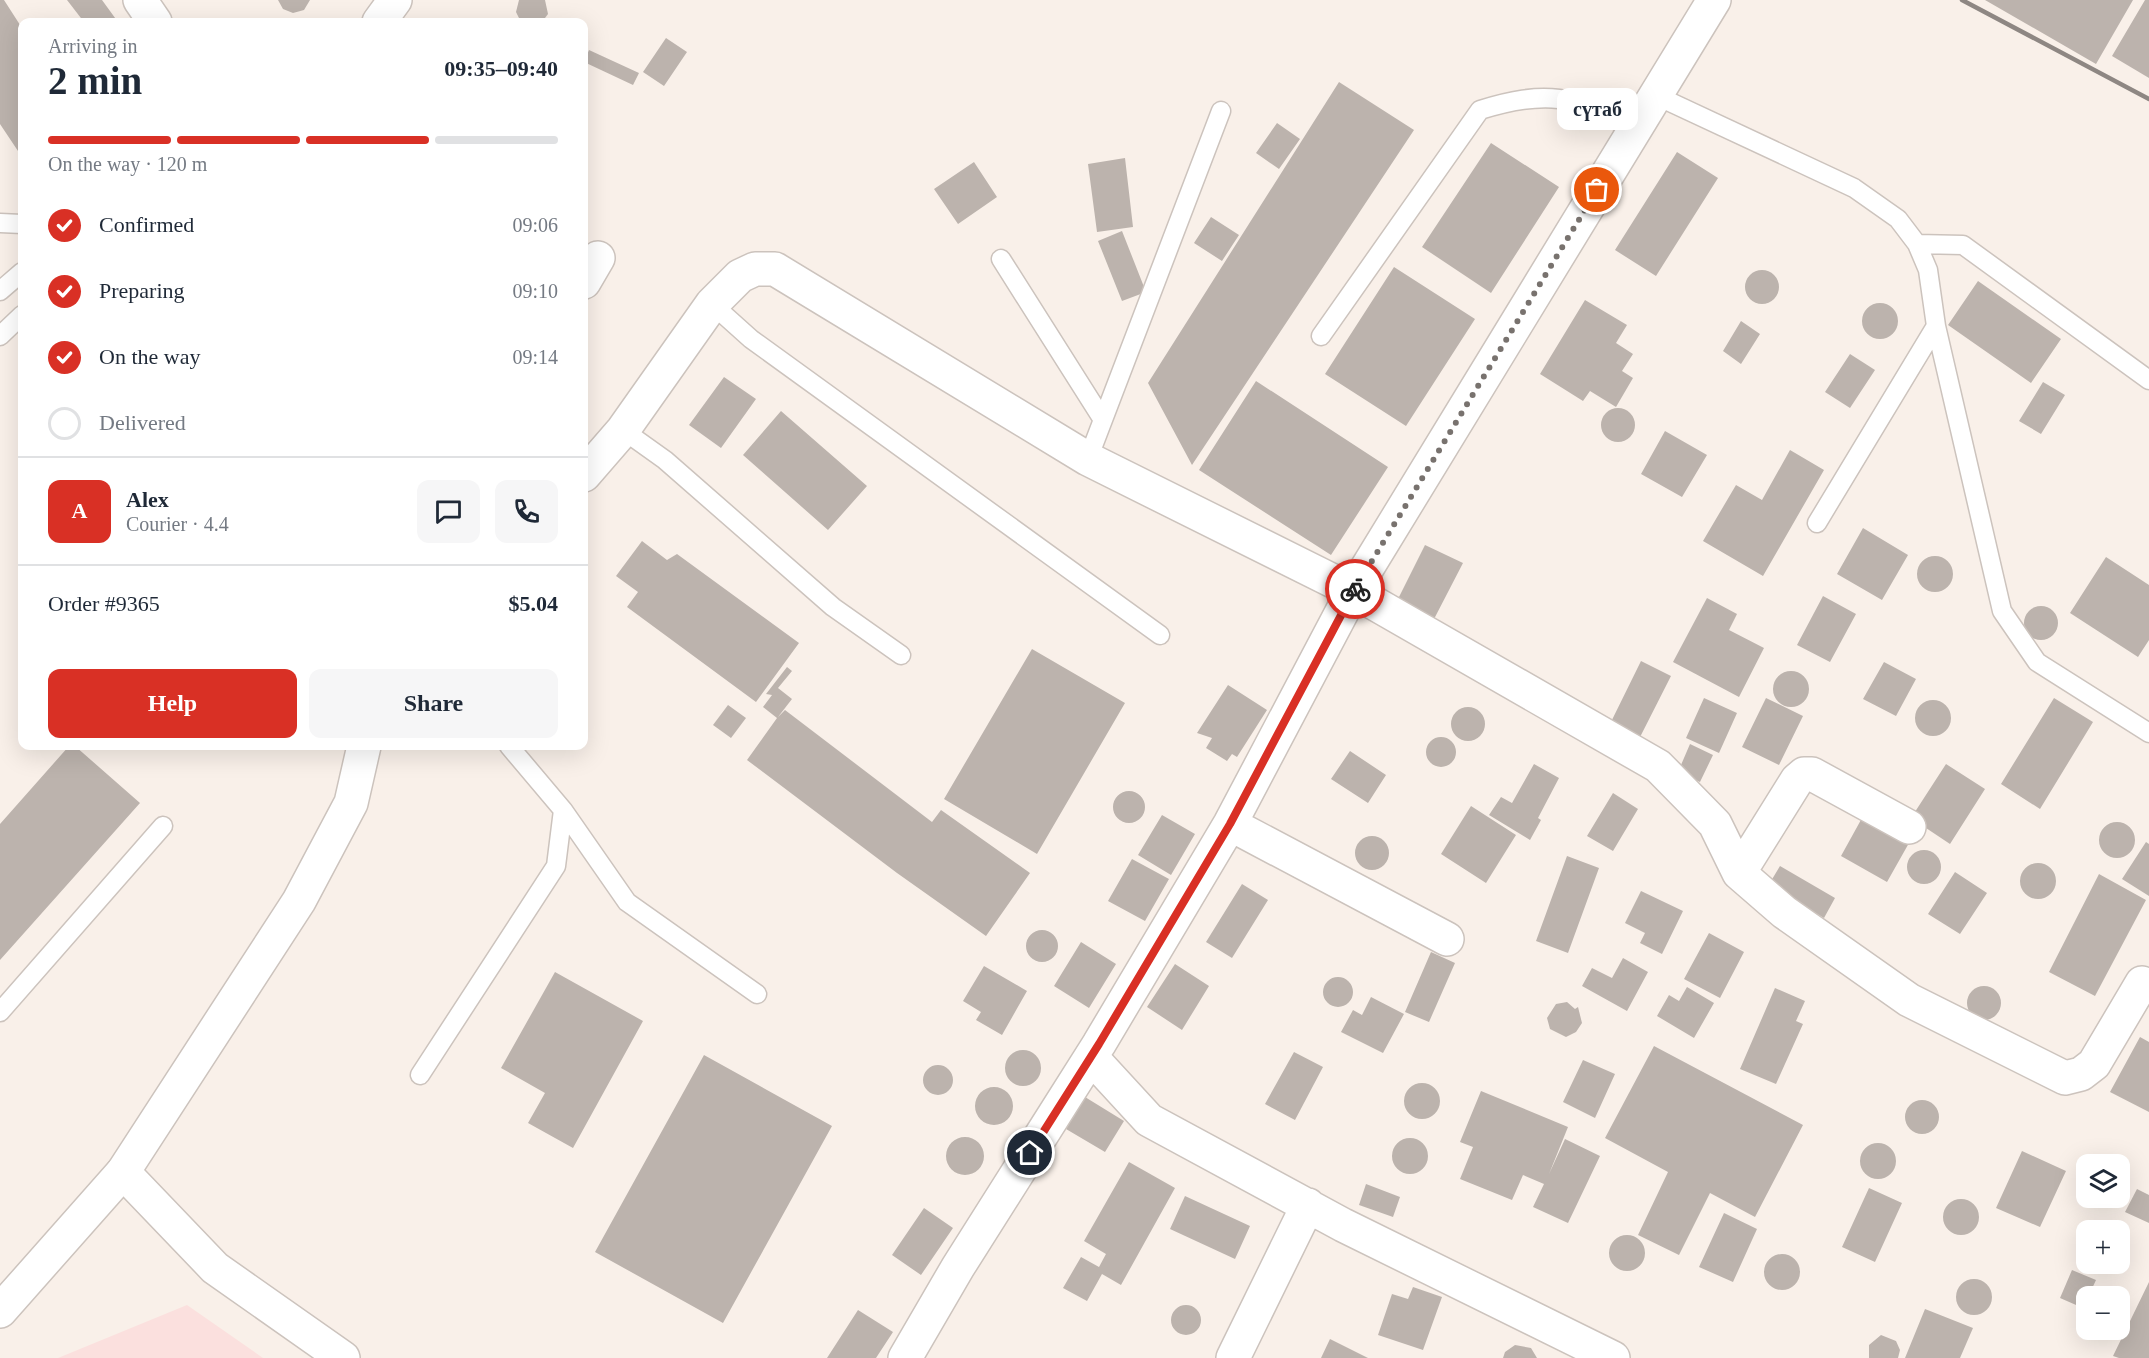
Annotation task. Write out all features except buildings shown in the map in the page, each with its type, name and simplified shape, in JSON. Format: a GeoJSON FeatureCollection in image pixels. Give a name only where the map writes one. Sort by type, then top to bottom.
{"type":"FeatureCollection","features":[{"type":"Feature","properties":{"kind":"street"},"geometry":{"type":"LineString","coordinates":[[140,0],[152,18]]}},
{"type":"Feature","properties":{"kind":"street"},"geometry":{"type":"LineString","coordinates":[[382,18],[395,0]]}},
{"type":"Feature","properties":{"kind":"street"},"geometry":{"type":"LineString","coordinates":[[905,1358],[958,1268],[1091,1057],[1230,824],[1353,591],[1714,0]]}},
{"type":"Feature","properties":{"kind":"street"},"geometry":{"type":"LineString","coordinates":[[588,470],[623,429],[712,304],[740,276],[755,269],[775,269],[1088,459],[1353,591],[1658,766],[1715,824],[1739,873],[1784,912],[1909,1000],[2065,1078],[2080,1074],[2094,1064],[2142,983]]}},
{"type":"Feature","properties":{"kind":"street"},"geometry":{"type":"LineString","coordinates":[[0,1311],[123,1172],[299,901],[351,803],[363,750]]}},
{"type":"Feature","properties":{"kind":"street"},"geometry":{"type":"LineString","coordinates":[[1739,873],[1797,780],[1804,774],[1812,774],[1910,827]]}},
{"type":"Feature","properties":{"kind":"street"},"geometry":{"type":"LineString","coordinates":[[1230,824],[1447,939]]}},
{"type":"Feature","properties":{"kind":"street"},"geometry":{"type":"LineString","coordinates":[[1091,1057],[1149,1119],[1308,1205],[1613,1358]]}},
{"type":"Feature","properties":{"kind":"street"},"geometry":{"type":"LineString","coordinates":[[123,1172],[215,1268],[343,1358]]}},
{"type":"Feature","properties":{"kind":"street"},"geometry":{"type":"LineString","coordinates":[[1233,1358],[1308,1205]]}},
{"type":"Feature","properties":{"kind":"lane"},"geometry":{"type":"LineString","coordinates":[[1655,95],[1854,188],[1898,219],[1917,244],[1928,270],[1936,326],[2002,611],[2037,662],[2149,733]]}},
{"type":"Feature","properties":{"kind":"lane"},"geometry":{"type":"LineString","coordinates":[[1321,336],[1480,110],[1516,99],[1555,97],[1581,102],[1633,130]]}},
{"type":"Feature","properties":{"kind":"lane"},"geometry":{"type":"LineString","coordinates":[[1088,459],[1221,111]]}},
{"type":"Feature","properties":{"kind":"lane"},"geometry":{"type":"LineString","coordinates":[[0,223],[18,224]]}},
{"type":"Feature","properties":{"kind":"lane"},"geometry":{"type":"LineString","coordinates":[[1917,244],[1963,244],[2149,380]]}},
{"type":"Feature","properties":{"kind":"lane"},"geometry":{"type":"LineString","coordinates":[[1001,258],[1103,420]]}},
{"type":"Feature","properties":{"kind":"lane"},"geometry":{"type":"LineString","coordinates":[[0,291],[18,275]]}},
{"type":"Feature","properties":{"kind":"lane"},"geometry":{"type":"LineString","coordinates":[[712,304],[751,339],[1160,635]]}},
{"type":"Feature","properties":{"kind":"lane"},"geometry":{"type":"LineString","coordinates":[[0,336],[18,319]]}},
{"type":"Feature","properties":{"kind":"lane"},"geometry":{"type":"LineString","coordinates":[[1817,523],[1936,326]]}},
{"type":"Feature","properties":{"kind":"lane"},"geometry":{"type":"LineString","coordinates":[[623,429],[665,460],[832,607],[901,655]]}},
{"type":"Feature","properties":{"kind":"lane"},"geometry":{"type":"LineString","coordinates":[[512,750],[563,810],[627,902],[758,994]]}},
{"type":"Feature","properties":{"kind":"lane"},"geometry":{"type":"LineString","coordinates":[[420,1075],[556,866],[563,810]]}},
{"type":"Feature","properties":{"kind":"lane"},"geometry":{"type":"LineString","coordinates":[[0,1012],[163,826]]}},
{"type":"Feature","properties":{"kind":"shaded area"},"geometry":{"type":"Polygon","coordinates":[[[187,1305],[263,1358],[58,1358],[187,1305]]]}},
{"type":"Feature","properties":{"kind":"railway"},"geometry":{"type":"LineString","coordinates":[[1962,0],[2149,99]]}},
{"type":"Feature","properties":{"kind":"way so far"},"geometry":{"type":"LineString","coordinates":[[1355,589],[1597,190]]}},
{"type":"Feature","properties":{"kind":"place","name":"сүтаб"},"geometry":{"type":"Point","coordinates":[1597,190]}},
{"type":"Feature","properties":{"kind":"route"},"geometry":{"type":"LineString","coordinates":[[1030,1153],[1099,1044],[1230,824],[1355,589]]}}]}
